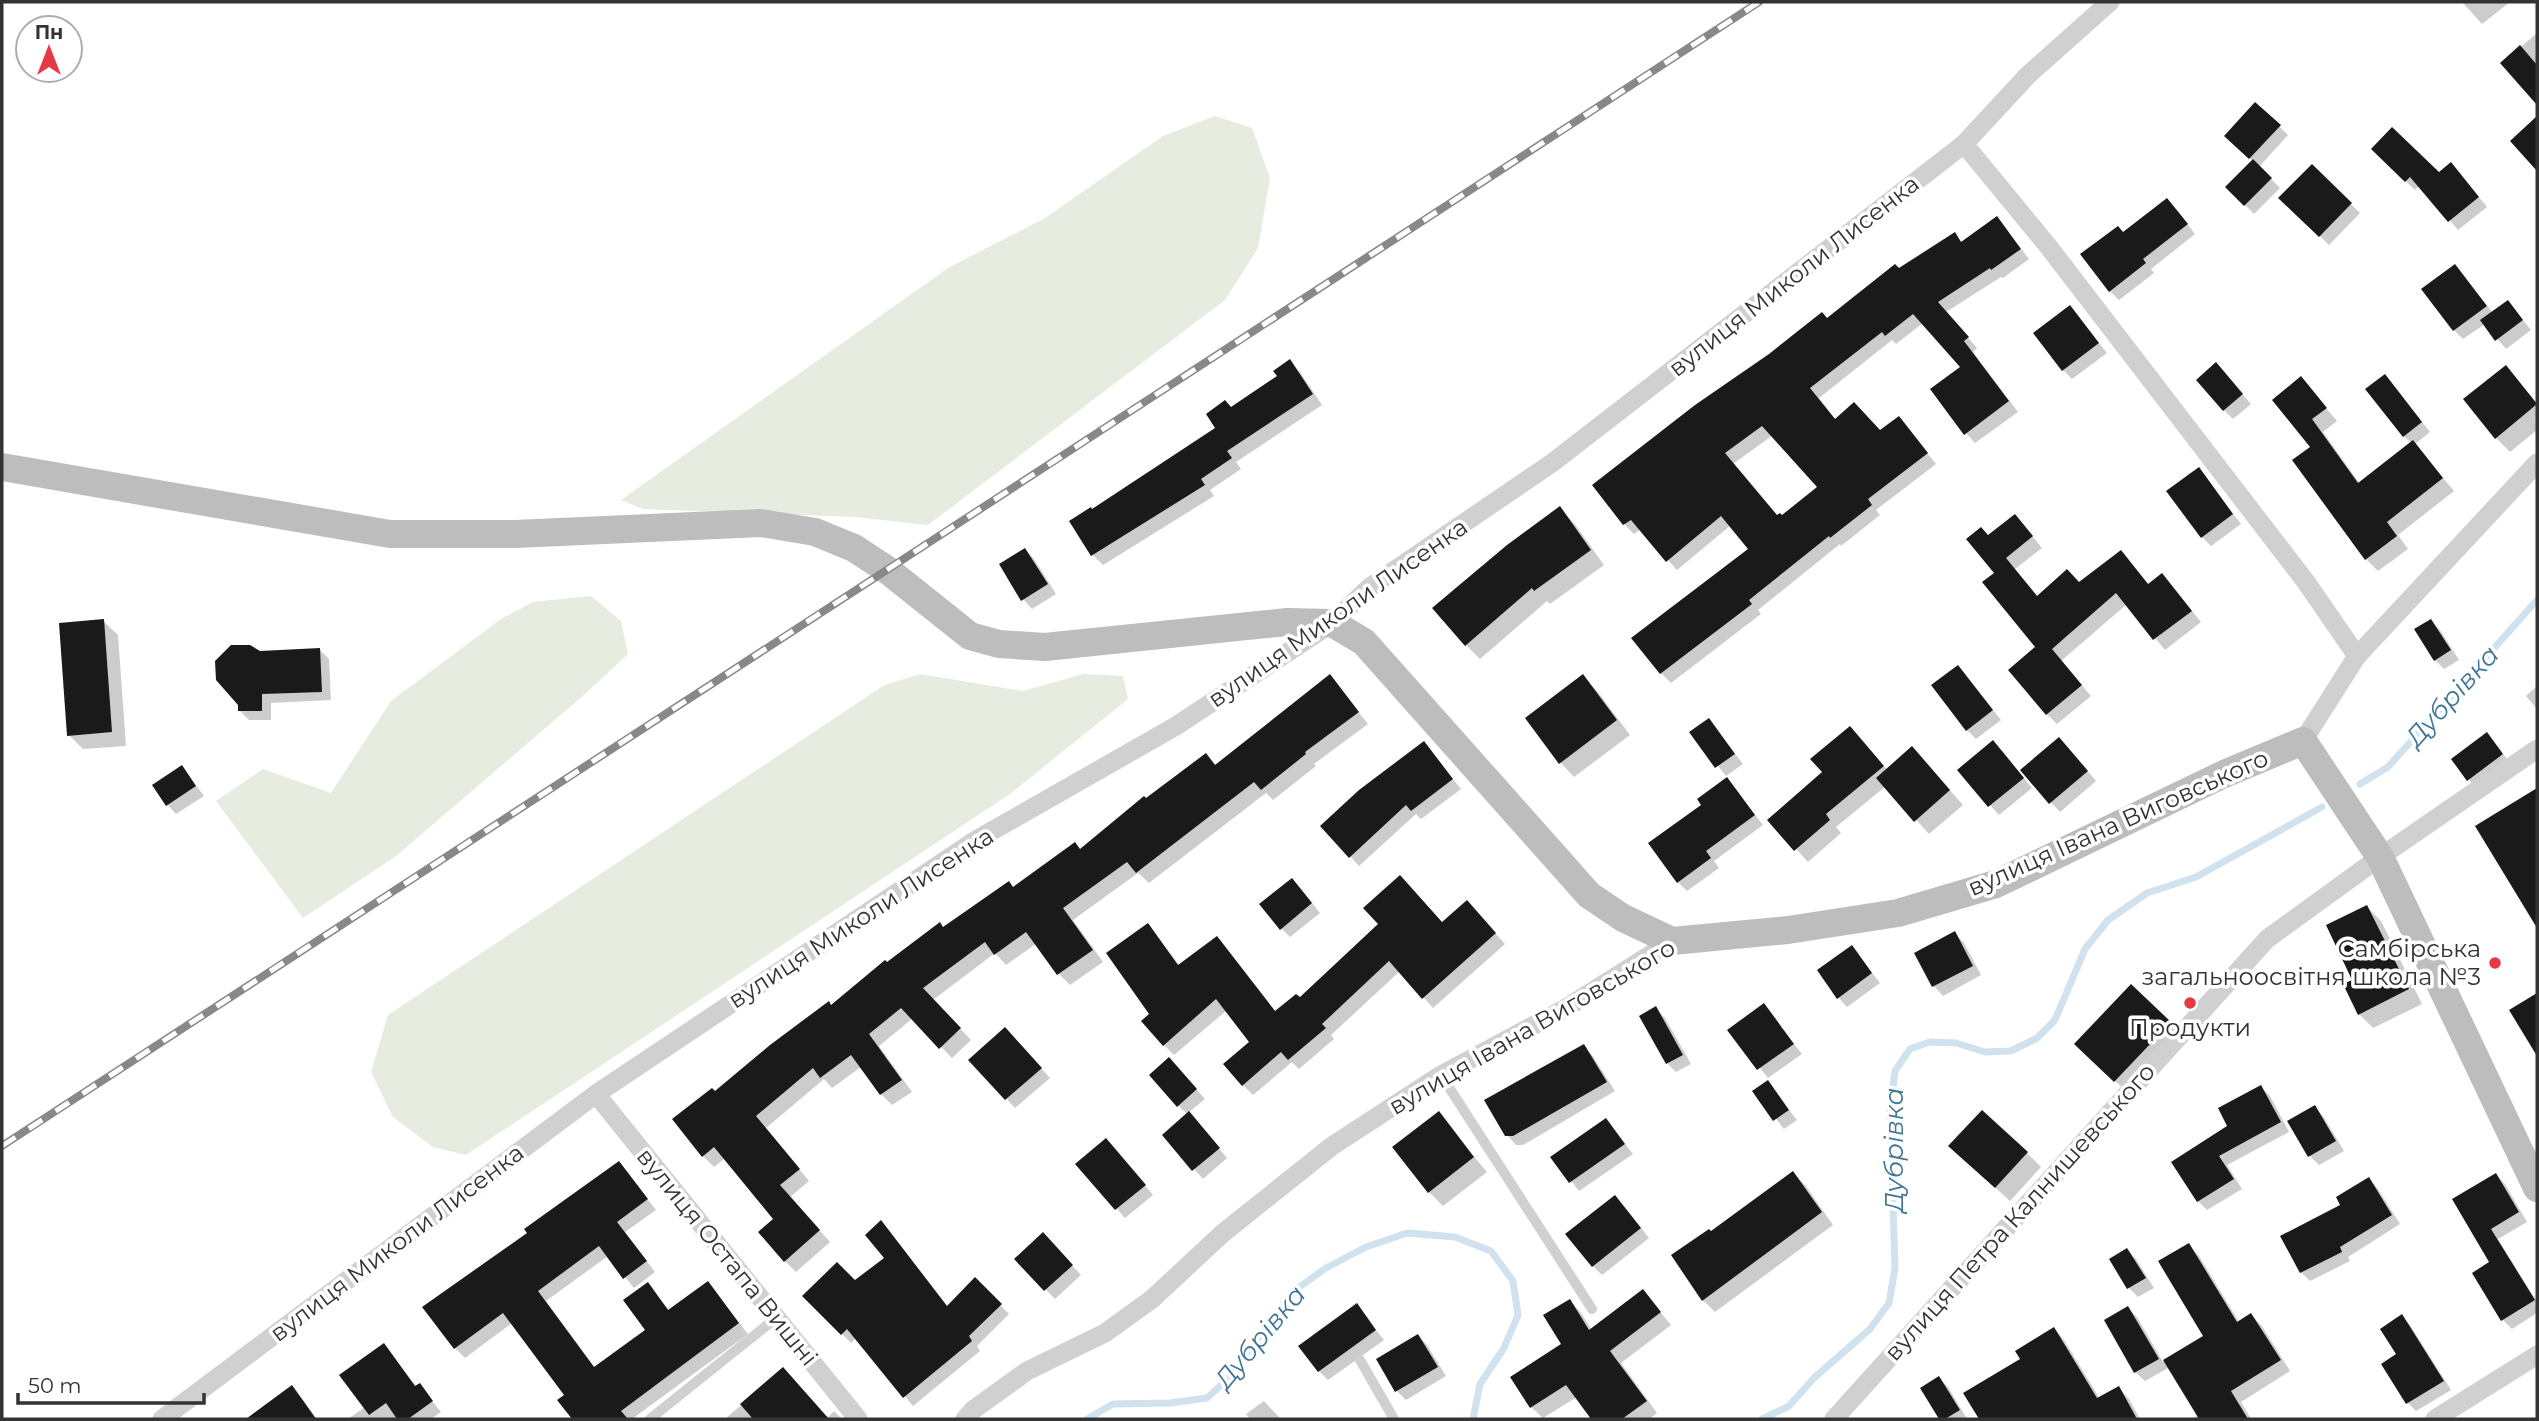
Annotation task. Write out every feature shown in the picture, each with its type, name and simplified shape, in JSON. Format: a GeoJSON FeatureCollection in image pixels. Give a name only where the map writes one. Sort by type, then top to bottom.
{"type":"FeatureCollection","features":[{"type":"Feature","properties":{"kind":"main road"},"geometry":{"type":"LineString","coordinates":[[2,467],[390,534],[515,534],[761,523],[815,532],[854,548],[886,569],[970,636],[999,645],[1045,647],[1287,622],[1332,623],[1364,642],[1589,895],[1623,918],[1672,941]]}},
{"type":"Feature","properties":{"kind":"main road"},"geometry":{"type":"LineString","coordinates":[[2303,741],[2379,857],[2537,1188]]}},
{"type":"Feature","properties":{"kind":"main road","name":"вулиця Івана Виговського"},"geometry":{"type":"LineString","coordinates":[[1672,941],[1788,930],[1898,913],[1996,884],[2224,774],[2303,741]]}},
{"type":"Feature","properties":{"kind":"street","name":"вулиця Миколи Лисенка"},"geometry":{"type":"LineString","coordinates":[[162,1419],[596,1094],[976,840],[1176,726],[1332,623],[1370,587],[1552,463],[1964,144],[2028,75],[2110,2]]}},
{"type":"Feature","properties":{"kind":"street"},"geometry":{"type":"LineString","coordinates":[[1964,144],[2048,247],[2306,582],[2357,656]]}},
{"type":"Feature","properties":{"kind":"street"},"geometry":{"type":"LineString","coordinates":[[2303,741],[2357,656],[2537,463]]}},
{"type":"Feature","properties":{"kind":"street","name":"вулиця Петра Калнишевського"},"geometry":{"type":"LineString","coordinates":[[1834,1419],[2267,939],[2379,857],[2537,750]]}},
{"type":"Feature","properties":{"kind":"street","name":"вулиця Івана Виговського"},"geometry":{"type":"LineString","coordinates":[[965,1419],[973,1410],[1027,1371],[1105,1333],[1152,1299],[1223,1233],[1332,1146],[1440,1074],[1566,1008],[1672,941]]}},
{"type":"Feature","properties":{"kind":"street","name":"вулиця Остапа Вишні"},"geometry":{"type":"LineString","coordinates":[[596,1094],[858,1419]]}},
{"type":"Feature","properties":{"kind":"street"},"geometry":{"type":"LineString","coordinates":[[2435,1419],[2537,1355]]}},
{"type":"Feature","properties":{"kind":"lane"},"geometry":{"type":"LineString","coordinates":[[1440,1074],[1592,1309]]}},
{"type":"Feature","properties":{"kind":"lane"},"geometry":{"type":"LineString","coordinates":[[650,1419],[776,1318]]}},
{"type":"Feature","properties":{"kind":"lane"},"geometry":{"type":"LineString","coordinates":[[1360,1360],[1394,1419]]}},
{"type":"Feature","properties":{"kind":"shaded area"},"geometry":{"type":"Polygon","coordinates":[[[1215,116],[1252,128],[1270,178],[1258,248],[1225,300],[928,525],[855,517],[643,509],[621,500],[948,268],[1045,218],[1163,136],[1215,116]]]}},
{"type":"Feature","properties":{"kind":"shaded area"},"geometry":{"type":"Polygon","coordinates":[[[591,596],[621,621],[628,654],[396,856],[303,918],[216,801],[263,769],[331,793],[391,701],[501,619],[533,602],[591,596]]]}},
{"type":"Feature","properties":{"kind":"shaded area"},"geometry":{"type":"Polygon","coordinates":[[[920,674],[1023,691],[1083,674],[1123,676],[1128,699],[1010,794],[466,1155],[433,1147],[393,1117],[371,1072],[388,1015],[883,686],[920,674]]]}},
{"type":"Feature","properties":{"kind":"building"},"geometry":{"type":"Polygon","coordinates":[[[2520,45],[2537,65],[2537,105],[2500,63],[2520,45]]]}},
{"type":"Feature","properties":{"kind":"building"},"geometry":{"type":"Polygon","coordinates":[[[2255,102],[2281,125],[2249,159],[2224,136],[2255,102]]]}},
{"type":"Feature","properties":{"kind":"building"},"geometry":{"type":"Polygon","coordinates":[[[2537,116],[2537,171],[2510,141],[2537,116]]]}},
{"type":"Feature","properties":{"kind":"building"},"geometry":{"type":"Polygon","coordinates":[[[2392,127],[2439,172],[2451,162],[2479,197],[2448,222],[2410,177],[2405,182],[2371,149],[2392,127]]]}},
{"type":"Feature","properties":{"kind":"building"},"geometry":{"type":"Polygon","coordinates":[[[2253,159],[2272,178],[2244,206],[2225,187],[2253,159]]]}},
{"type":"Feature","properties":{"kind":"building"},"geometry":{"type":"Polygon","coordinates":[[[2312,164],[2352,203],[2319,237],[2278,198],[2312,164]]]}},
{"type":"Feature","properties":{"kind":"building"},"geometry":{"type":"Polygon","coordinates":[[[2167,198],[2188,224],[2143,259],[2146,263],[2109,292],[2080,254],[2118,226],[2123,232],[2167,198]]]}},
{"type":"Feature","properties":{"kind":"building"},"geometry":{"type":"Polygon","coordinates":[[[1997,216],[2021,249],[1938,302],[1969,337],[1964,341],[2009,401],[1964,435],[1930,389],[1960,367],[1913,314],[1885,336],[1882,332],[1810,388],[1835,419],[1854,402],[1880,430],[1899,416],[1928,453],[1868,499],[1872,505],[1749,600],[1752,604],[1660,674],[1631,638],[1748,549],[1721,516],[1666,562],[1631,520],[1623,525],[1592,485],[1822,312],[1827,318],[1895,264],[1899,268],[1955,232],[1961,242],[1997,216]],[[1762,426],[1725,453],[1777,515],[1782,515],[1817,487],[1762,426]]]}},
{"type":"Feature","properties":{"kind":"building"},"geometry":{"type":"Polygon","coordinates":[[[2455,264],[2487,306],[2453,331],[2421,289],[2455,264]]]}},
{"type":"Feature","properties":{"kind":"building"},"geometry":{"type":"Polygon","coordinates":[[[2508,300],[2523,320],[2495,341],[2480,320],[2508,300]]]}},
{"type":"Feature","properties":{"kind":"building"},"geometry":{"type":"Polygon","coordinates":[[[2070,305],[2099,343],[2062,371],[2033,333],[2070,305]]]}},
{"type":"Feature","properties":{"kind":"building"},"geometry":{"type":"Polygon","coordinates":[[[1290,359],[1313,394],[1227,451],[1232,458],[1201,479],[1205,485],[1091,556],[1069,521],[1091,507],[1092,509],[1215,428],[1206,414],[1225,400],[1231,407],[1277,376],[1273,371],[1290,359]]]}},
{"type":"Feature","properties":{"kind":"building"},"geometry":{"type":"Polygon","coordinates":[[[2216,362],[2243,394],[2223,411],[2196,380],[2216,362]]]}},
{"type":"Feature","properties":{"kind":"building"},"geometry":{"type":"Polygon","coordinates":[[[2506,365],[2537,404],[2495,439],[2463,399],[2506,365]]]}},
{"type":"Feature","properties":{"kind":"building"},"geometry":{"type":"Polygon","coordinates":[[[2385,374],[2422,422],[2403,437],[2365,389],[2385,374]]]}},
{"type":"Feature","properties":{"kind":"building"},"geometry":{"type":"Polygon","coordinates":[[[2301,376],[2327,408],[2312,419],[2358,483],[2413,440],[2443,478],[2387,522],[2397,536],[2365,560],[2292,460],[2310,447],[2272,400],[2301,376]]]}},
{"type":"Feature","properties":{"kind":"building"},"geometry":{"type":"Polygon","coordinates":[[[2199,467],[2233,514],[2201,538],[2166,491],[2199,467]]]}},
{"type":"Feature","properties":{"kind":"building"},"geometry":{"type":"Polygon","coordinates":[[[1560,506],[1591,550],[1534,591],[1532,588],[1465,646],[1432,608],[1507,545],[1560,506]]]}},
{"type":"Feature","properties":{"kind":"building"},"geometry":{"type":"Polygon","coordinates":[[[2015,514],[2033,536],[2006,558],[2037,596],[2067,569],[2079,582],[2121,550],[2148,584],[2162,573],[2192,611],[2153,640],[2116,593],[2052,649],[2082,685],[2046,715],[2008,670],[2035,647],[1982,582],[1994,573],[1966,539],[1981,527],[1988,535],[2015,514]]]}},
{"type":"Feature","properties":{"kind":"building"},"geometry":{"type":"Polygon","coordinates":[[[1025,548],[1048,584],[1021,601],[999,564],[1025,548]]]}},
{"type":"Feature","properties":{"kind":"building"},"geometry":{"type":"Polygon","coordinates":[[[104,619],[112,732],[67,736],[59,623],[104,619]]]}},
{"type":"Feature","properties":{"kind":"building"},"geometry":{"type":"Polygon","coordinates":[[[2431,619],[2451,650],[2434,661],[2414,629],[2431,619]]]}},
{"type":"Feature","properties":{"kind":"building"},"geometry":{"type":"Polygon","coordinates":[[[231,645],[250,645],[260,651],[320,648],[322,692],[262,694],[262,711],[238,711],[238,705],[216,680],[215,661],[231,645]]]}},
{"type":"Feature","properties":{"kind":"building"},"geometry":{"type":"Polygon","coordinates":[[[1958,665],[1993,710],[1966,731],[1931,685],[1958,665]]]}},
{"type":"Feature","properties":{"kind":"building"},"geometry":{"type":"Polygon","coordinates":[[[1330,674],[1359,712],[1305,752],[1306,754],[1261,790],[1254,782],[1136,873],[1127,862],[1063,908],[1093,950],[1057,975],[1026,932],[994,955],[985,942],[923,988],[961,1028],[939,1049],[901,1008],[869,1034],[902,1080],[880,1095],[851,1055],[820,1078],[813,1068],[756,1116],[800,1169],[780,1185],[820,1230],[784,1262],[758,1232],[773,1219],[714,1147],[702,1157],[672,1119],[712,1088],[715,1091],[770,1045],[829,1001],[831,1005],[885,960],[887,962],[940,922],[943,927],[1009,881],[1013,887],[1075,842],[1080,849],[1144,796],[1146,798],[1206,753],[1215,765],[1330,674]]]}},
{"type":"Feature","properties":{"kind":"building"},"geometry":{"type":"Polygon","coordinates":[[[1583,674],[1617,720],[1559,764],[1525,718],[1583,674]]]}},
{"type":"Feature","properties":{"kind":"building"},"geometry":{"type":"Polygon","coordinates":[[[1709,718],[1735,754],[1715,768],[1689,732],[1709,718]]]}},
{"type":"Feature","properties":{"kind":"building"},"geometry":{"type":"Polygon","coordinates":[[[1850,726],[1884,766],[1826,814],[1830,820],[1794,851],[1767,820],[1822,772],[1810,759],[1850,726]]]}},
{"type":"Feature","properties":{"kind":"building"},"geometry":{"type":"Polygon","coordinates":[[[2487,732],[2503,754],[2467,781],[2451,759],[2487,732]]]}},
{"type":"Feature","properties":{"kind":"building"},"geometry":{"type":"Polygon","coordinates":[[[2059,737],[2088,771],[2049,804],[2020,770],[2059,737]]]}},
{"type":"Feature","properties":{"kind":"building"},"geometry":{"type":"Polygon","coordinates":[[[1993,740],[2024,778],[1988,807],[1957,770],[1993,740]]]}},
{"type":"Feature","properties":{"kind":"building"},"geometry":{"type":"Polygon","coordinates":[[[1424,741],[1453,779],[1411,811],[1406,805],[1349,858],[1320,826],[1359,790],[1424,741]]]}},
{"type":"Feature","properties":{"kind":"building"},"geometry":{"type":"Polygon","coordinates":[[[1912,746],[1950,790],[1914,822],[1876,778],[1912,746]]]}},
{"type":"Feature","properties":{"kind":"building"},"geometry":{"type":"Polygon","coordinates":[[[182,765],[196,786],[166,806],[152,785],[182,765]]]}},
{"type":"Feature","properties":{"kind":"building"},"geometry":{"type":"Polygon","coordinates":[[[1727,777],[1755,815],[1706,851],[1711,858],[1677,883],[1648,843],[1701,805],[1697,799],[1727,777]]]}},
{"type":"Feature","properties":{"kind":"building"},"geometry":{"type":"Polygon","coordinates":[[[2537,788],[2537,928],[2475,826],[2537,788]]]}},
{"type":"Feature","properties":{"kind":"building"},"geometry":{"type":"Polygon","coordinates":[[[1400,875],[1442,922],[1467,900],[1496,933],[1422,999],[1389,961],[1322,1024],[1326,1028],[1288,1060],[1281,1052],[1242,1086],[1223,1064],[1249,1042],[1216,999],[1163,1046],[1141,1021],[1149,1014],[1106,953],[1148,923],[1178,965],[1217,936],[1275,1011],[1296,994],[1300,997],[1378,924],[1363,908],[1400,875]]]}},
{"type":"Feature","properties":{"kind":"building"},"geometry":{"type":"Polygon","coordinates":[[[1292,878],[1312,903],[1280,930],[1259,904],[1292,878]]]}},
{"type":"Feature","properties":{"kind":"building"},"geometry":{"type":"Polygon","coordinates":[[[2367,905],[2409,989],[2358,1015],[2343,984],[2352,980],[2326,925],[2367,905]]]}},
{"type":"Feature","properties":{"kind":"building"},"geometry":{"type":"Polygon","coordinates":[[[1955,931],[1973,966],[1932,987],[1914,953],[1955,931]]]}},
{"type":"Feature","properties":{"kind":"building"},"geometry":{"type":"Polygon","coordinates":[[[1852,945],[1872,973],[1837,999],[1817,970],[1852,945]]]}},
{"type":"Feature","properties":{"kind":"building"},"geometry":{"type":"Polygon","coordinates":[[[2131,984],[2171,1022],[2114,1082],[2074,1044],[2131,984]]]}},
{"type":"Feature","properties":{"kind":"building"},"geometry":{"type":"Polygon","coordinates":[[[2537,993],[2537,1056],[2509,1010],[2537,993]]]}},
{"type":"Feature","properties":{"kind":"building"},"geometry":{"type":"Polygon","coordinates":[[[1764,1003],[1794,1044],[1757,1070],[1727,1030],[1764,1003]]]}},
{"type":"Feature","properties":{"kind":"building"},"geometry":{"type":"Polygon","coordinates":[[[1656,1006],[1683,1055],[1666,1064],[1639,1016],[1656,1006]]]}},
{"type":"Feature","properties":{"kind":"building"},"geometry":{"type":"Polygon","coordinates":[[[1005,1027],[1042,1068],[1005,1100],[968,1060],[1005,1027]]]}},
{"type":"Feature","properties":{"kind":"building"},"geometry":{"type":"Polygon","coordinates":[[[1584,1044],[1607,1082],[1513,1136],[1505,1136],[1484,1100],[1584,1044]]]}},
{"type":"Feature","properties":{"kind":"building"},"geometry":{"type":"Polygon","coordinates":[[[1169,1057],[1197,1089],[1177,1107],[1149,1075],[1169,1057]]]}},
{"type":"Feature","properties":{"kind":"building"},"geometry":{"type":"Polygon","coordinates":[[[1768,1080],[1789,1110],[1773,1121],[1752,1091],[1768,1080]]]}},
{"type":"Feature","properties":{"kind":"building"},"geometry":{"type":"Polygon","coordinates":[[[2261,1085],[2281,1122],[2219,1156],[2234,1179],[2197,1202],[2171,1162],[2227,1126],[2218,1108],[2261,1085]]]}},
{"type":"Feature","properties":{"kind":"building"},"geometry":{"type":"Polygon","coordinates":[[[2315,1105],[2336,1141],[2308,1157],[2287,1121],[2315,1105]]]}},
{"type":"Feature","properties":{"kind":"building"},"geometry":{"type":"Polygon","coordinates":[[[1982,1110],[2028,1152],[1995,1188],[1948,1146],[1982,1110]]]}},
{"type":"Feature","properties":{"kind":"building"},"geometry":{"type":"Polygon","coordinates":[[[1189,1111],[1220,1148],[1192,1171],[1162,1135],[1189,1111]]]}},
{"type":"Feature","properties":{"kind":"building"},"geometry":{"type":"Polygon","coordinates":[[[1439,1111],[1474,1157],[1428,1193],[1392,1147],[1439,1111]]]}},
{"type":"Feature","properties":{"kind":"building"},"geometry":{"type":"Polygon","coordinates":[[[1606,1118],[1625,1144],[1569,1183],[1550,1157],[1606,1118]]]}},
{"type":"Feature","properties":{"kind":"building"},"geometry":{"type":"Polygon","coordinates":[[[1106,1138],[1146,1185],[1115,1210],[1075,1164],[1106,1138]]]}},
{"type":"Feature","properties":{"kind":"building"},"geometry":{"type":"Polygon","coordinates":[[[619,1161],[648,1199],[617,1222],[647,1261],[623,1279],[599,1246],[538,1291],[594,1367],[645,1330],[623,1300],[648,1282],[668,1310],[708,1281],[739,1323],[621,1411],[628,1419],[572,1419],[557,1400],[564,1395],[503,1313],[454,1349],[422,1307],[527,1233],[524,1229],[619,1161]]]}},
{"type":"Feature","properties":{"kind":"building"},"geometry":{"type":"Polygon","coordinates":[[[1793,1171],[1822,1212],[1702,1301],[1671,1255],[1709,1229],[1711,1231],[1793,1171]]]}},
{"type":"Feature","properties":{"kind":"building"},"geometry":{"type":"Polygon","coordinates":[[[2496,1173],[2519,1212],[2491,1229],[2535,1300],[2501,1321],[2472,1273],[2489,1262],[2452,1199],[2496,1173]]]}},
{"type":"Feature","properties":{"kind":"building"},"geometry":{"type":"Polygon","coordinates":[[[2369,1177],[2392,1215],[2340,1247],[2342,1252],[2300,1273],[2280,1236],[2340,1205],[2336,1197],[2369,1177]]]}},
{"type":"Feature","properties":{"kind":"building"},"geometry":{"type":"Polygon","coordinates":[[[1615,1195],[1641,1228],[1592,1267],[1565,1234],[1615,1195]]]}},
{"type":"Feature","properties":{"kind":"building"},"geometry":{"type":"Polygon","coordinates":[[[881,1220],[947,1306],[975,1277],[1002,1304],[969,1336],[972,1341],[903,1398],[847,1329],[841,1335],[802,1296],[837,1262],[855,1280],[884,1258],[865,1235],[881,1220]]]}},
{"type":"Feature","properties":{"kind":"building"},"geometry":{"type":"Polygon","coordinates":[[[1043,1232],[1073,1265],[1044,1291],[1014,1259],[1043,1232]]]}},
{"type":"Feature","properties":{"kind":"building"},"geometry":{"type":"Polygon","coordinates":[[[2189,1243],[2237,1322],[2251,1313],[2281,1360],[2231,1391],[2248,1419],[2199,1419],[2163,1360],[2203,1336],[2158,1261],[2189,1243]]]}},
{"type":"Feature","properties":{"kind":"building"},"geometry":{"type":"Polygon","coordinates":[[[2127,1248],[2146,1278],[2127,1289],[2109,1259],[2127,1248]]]}},
{"type":"Feature","properties":{"kind":"building"},"geometry":{"type":"Polygon","coordinates":[[[1643,1289],[1661,1312],[1610,1351],[1647,1401],[1622,1419],[1591,1419],[1566,1385],[1530,1408],[1510,1377],[1561,1344],[1543,1315],[1570,1299],[1589,1330],[1643,1289]]]}},
{"type":"Feature","properties":{"kind":"building"},"geometry":{"type":"Polygon","coordinates":[[[1357,1303],[1376,1330],[1318,1372],[1298,1346],[1357,1303]]]}},
{"type":"Feature","properties":{"kind":"building"},"geometry":{"type":"Polygon","coordinates":[[[2128,1306],[2159,1359],[2134,1373],[2104,1320],[2128,1306]]]}},
{"type":"Feature","properties":{"kind":"building"},"geometry":{"type":"Polygon","coordinates":[[[2402,1314],[2444,1381],[2406,1404],[2381,1364],[2396,1354],[2380,1329],[2402,1314]]]}},
{"type":"Feature","properties":{"kind":"building"},"geometry":{"type":"Polygon","coordinates":[[[2054,1327],[2097,1398],[2119,1386],[2137,1419],[1979,1419],[1963,1393],[2020,1359],[2015,1351],[2054,1327]]]}},
{"type":"Feature","properties":{"kind":"building"},"geometry":{"type":"Polygon","coordinates":[[[1418,1334],[1438,1367],[1395,1392],[1376,1359],[1418,1334]]]}},
{"type":"Feature","properties":{"kind":"building"},"geometry":{"type":"Polygon","coordinates":[[[384,1343],[415,1386],[420,1383],[433,1401],[408,1419],[397,1419],[386,1403],[369,1415],[339,1375],[384,1343]]]}},
{"type":"Feature","properties":{"kind":"building"},"geometry":{"type":"Polygon","coordinates":[[[783,1367],[829,1419],[753,1419],[740,1404],[783,1367]]]}},
{"type":"Feature","properties":{"kind":"building"},"geometry":{"type":"Polygon","coordinates":[[[1939,1376],[1960,1410],[1945,1419],[1939,1419],[1920,1388],[1939,1376]]]}},
{"type":"Feature","properties":{"kind":"building"},"geometry":{"type":"Polygon","coordinates":[[[292,1385],[316,1419],[246,1419],[292,1385]]]}},
{"type":"Feature","properties":{"kind":"waterway","name":"Дубрівка"},"geometry":{"type":"LineString","coordinates":[[2360,784],[2388,767],[2537,600]]}},
{"type":"Feature","properties":{"kind":"waterway","name":"Дубрівка"},"geometry":{"type":"LineString","coordinates":[[1762,1419],[1789,1406],[1814,1378],[1870,1329],[1889,1303],[1895,1268],[1890,1110],[1895,1071],[1910,1049],[1930,1042],[1956,1043],[1985,1052],[2011,1051],[2037,1038],[2055,1020],[2085,949],[2108,920],[2147,893],[2196,877],[2322,807]]}},
{"type":"Feature","properties":{"kind":"waterway","name":"Дубрівка"},"geometry":{"type":"LineString","coordinates":[[1087,1419],[1113,1404],[1170,1403],[1207,1398],[1230,1377],[1291,1293],[1326,1268],[1366,1247],[1407,1233],[1455,1237],[1491,1251],[1513,1281],[1518,1315],[1504,1348],[1480,1384],[1473,1419]]}},
{"type":"Feature","properties":{"kind":"railway"},"geometry":{"type":"LineString","coordinates":[[2,1146],[1759,2]]}},
{"type":"Feature","properties":{"kind":"place","name":"Самбірська загальноосвітня школа №3"},"geometry":{"type":"Point","coordinates":[2495,963]}},
{"type":"Feature","properties":{"kind":"place","name":"Продукти"},"geometry":{"type":"Point","coordinates":[2190,1003]}}]}
